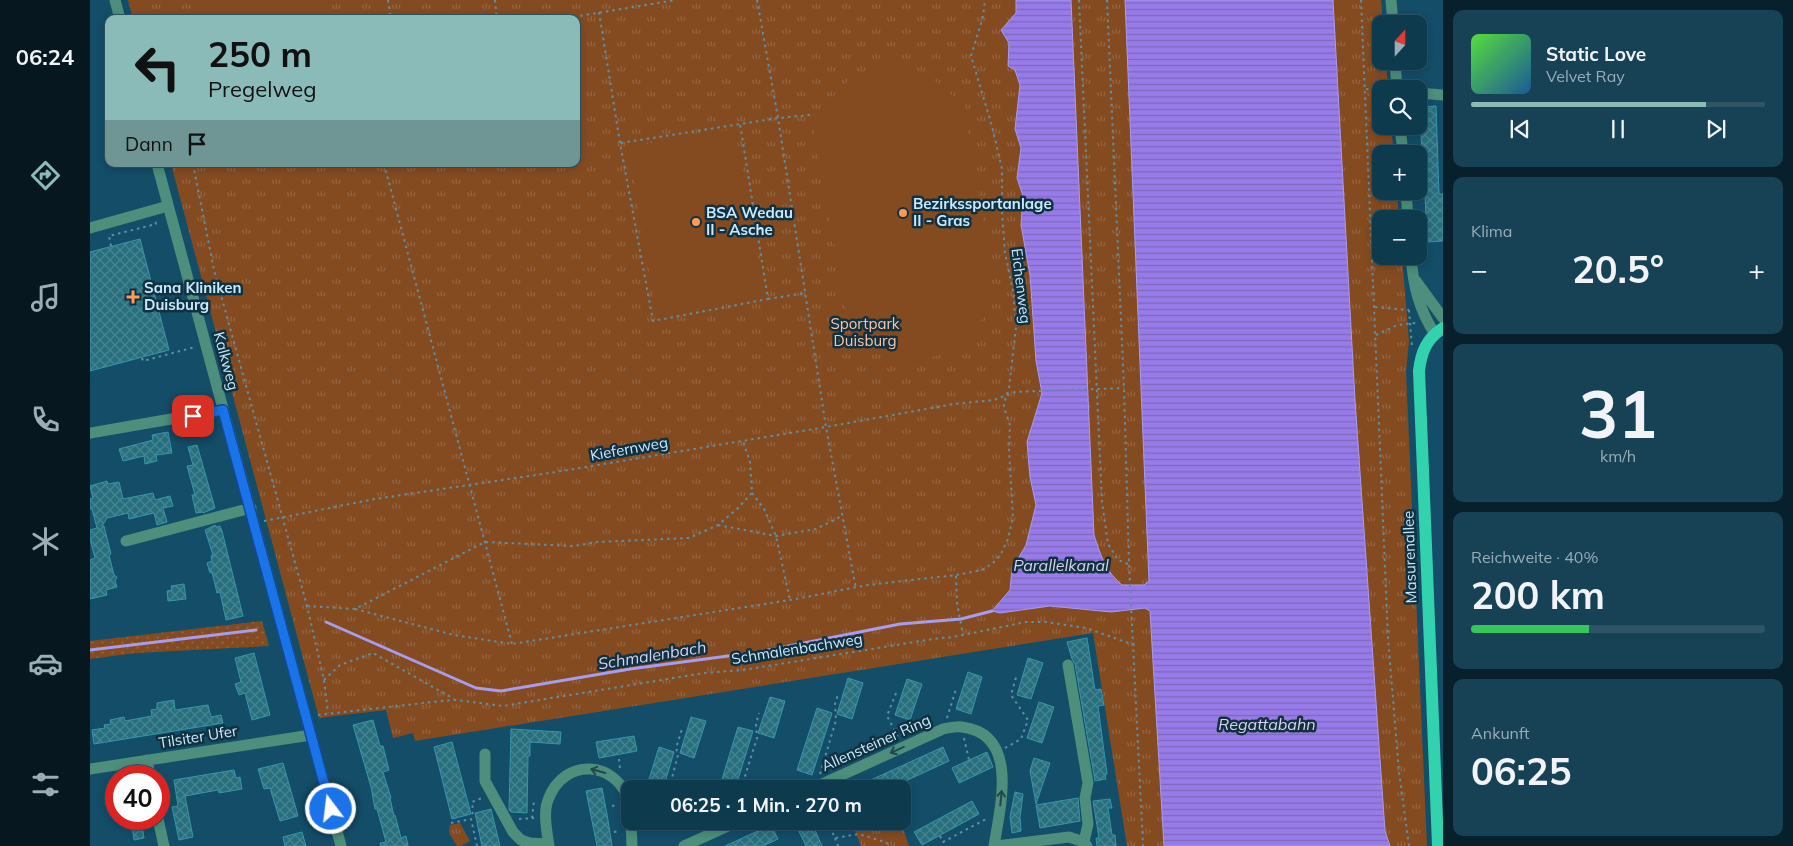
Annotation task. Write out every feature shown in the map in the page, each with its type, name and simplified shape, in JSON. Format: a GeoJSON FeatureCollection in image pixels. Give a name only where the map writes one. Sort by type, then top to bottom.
{"type":"FeatureCollection","features":[{"type":"Feature","properties":{"kind":"main road","name":"Masurenallee"},"geometry":{"type":"LineString","coordinates":[[1438,846],[1419,371],[1420,356],[1425,346],[1439,331]]}},
{"type":"Feature","properties":{"kind":"street"},"geometry":{"type":"LineString","coordinates":[[115,0],[119,15]]}},
{"type":"Feature","properties":{"kind":"street"},"geometry":{"type":"LineString","coordinates":[[1391,0],[1392,15]]}},
{"type":"Feature","properties":{"kind":"street"},"geometry":{"type":"LineString","coordinates":[[1427,93],[1443,95]]}},
{"type":"Feature","properties":{"kind":"street","name":"Kalkweg"},"geometry":{"type":"LineString","coordinates":[[159,167],[341,846]]}},
{"type":"Feature","properties":{"kind":"street"},"geometry":{"type":"LineString","coordinates":[[90,228],[168,206]]}},
{"type":"Feature","properties":{"kind":"street","name":"Masurenallee"},"geometry":{"type":"LineString","coordinates":[[1411,265],[1412,276],[1419,304],[1426,320],[1439,331]]}},
{"type":"Feature","properties":{"kind":"street"},"geometry":{"type":"LineString","coordinates":[[1412,276],[1443,318]]}},
{"type":"Feature","properties":{"kind":"street"},"geometry":{"type":"LineString","coordinates":[[90,433],[223,410]]}},
{"type":"Feature","properties":{"kind":"street"},"geometry":{"type":"LineString","coordinates":[[126,541],[251,508]]}},
{"type":"Feature","properties":{"kind":"street"},"geometry":{"type":"LineString","coordinates":[[961,726],[975,731],[990,740],[998,752],[1003,775],[995,846],[1069,837],[1085,844],[1088,824],[1085,798],[1088,783],[1068,665]]}},
{"type":"Feature","properties":{"kind":"street","name":"Allensteiner Ring"},"geometry":{"type":"LineString","coordinates":[[831,780],[943,729],[961,726]]}},
{"type":"Feature","properties":{"kind":"street","name":"Tilsiter Ufer"},"geometry":{"type":"LineString","coordinates":[[90,769],[310,735]]}},
{"type":"Feature","properties":{"kind":"street"},"geometry":{"type":"LineString","coordinates":[[485,754],[485,781],[514,832],[521,840],[530,844],[548,845],[547,801],[556,785],[563,778],[578,769],[596,770],[611,776],[621,784]]}},
{"type":"Feature","properties":{"kind":"street"},"geometry":{"type":"LineString","coordinates":[[147,760],[148,765]]}},
{"type":"Feature","properties":{"kind":"street"},"geometry":{"type":"LineString","coordinates":[[160,830],[164,846]]}},
{"type":"Feature","properties":{"kind":"street"},"geometry":{"type":"LineString","coordinates":[[632,830],[632,846]]}},
{"type":"Feature","properties":{"kind":"street"},"geometry":{"type":"LineString","coordinates":[[684,846],[719,830]]}},
{"type":"Feature","properties":{"kind":"path"},"geometry":{"type":"LineString","coordinates":[[388,0],[390,15]]}},
{"type":"Feature","properties":{"kind":"path"},"geometry":{"type":"LineString","coordinates":[[495,0],[497,15]]}},
{"type":"Feature","properties":{"kind":"path"},"geometry":{"type":"LineString","coordinates":[[580,16],[676,0]]}},
{"type":"Feature","properties":{"kind":"path"},"geometry":{"type":"LineString","coordinates":[[757,0],[778,118],[826,427],[856,589]]}},
{"type":"Feature","properties":{"kind":"path","name":"Eichenweg"},"geometry":{"type":"LineString","coordinates":[[307,606],[354,609],[454,635],[512,644],[790,600],[856,589],[868,585],[956,575],[982,570],[993,563],[1004,548],[1010,533],[1013,517],[1009,449],[1010,425],[1004,403],[1009,388],[1016,327],[1013,292],[1005,253],[1002,212],[1002,169],[992,126],[971,56],[983,17],[985,0]]}},
{"type":"Feature","properties":{"kind":"path"},"geometry":{"type":"LineString","coordinates":[[1079,0],[1102,502],[1108,544],[1118,560],[1129,564]]}},
{"type":"Feature","properties":{"kind":"path"},"geometry":{"type":"LineString","coordinates":[[1107,0],[1124,388],[1129,564],[1143,846]]}},
{"type":"Feature","properties":{"kind":"path"},"geometry":{"type":"LineString","coordinates":[[1361,0],[1388,638],[1399,772],[1409,846]]}},
{"type":"Feature","properties":{"kind":"path"},"geometry":{"type":"LineString","coordinates":[[599,12],[620,143],[653,321],[806,293]]}},
{"type":"Feature","properties":{"kind":"path"},"geometry":{"type":"LineString","coordinates":[[1366,89],[1372,89]]}},
{"type":"Feature","properties":{"kind":"path"},"geometry":{"type":"LineString","coordinates":[[620,143],[778,118],[811,115]]}},
{"type":"Feature","properties":{"kind":"path"},"geometry":{"type":"LineString","coordinates":[[740,124],[768,299]]}},
{"type":"Feature","properties":{"kind":"path"},"geometry":{"type":"LineString","coordinates":[[195,167],[214,270],[307,606],[324,680],[328,713]]}},
{"type":"Feature","properties":{"kind":"path"},"geometry":{"type":"LineString","coordinates":[[385,167],[512,644]]}},
{"type":"Feature","properties":{"kind":"path"},"geometry":{"type":"LineString","coordinates":[[111,246],[109,236],[156,224],[152,210]]}},
{"type":"Feature","properties":{"kind":"path"},"geometry":{"type":"LineString","coordinates":[[1375,307],[1409,310],[1413,349]]}},
{"type":"Feature","properties":{"kind":"path"},"geometry":{"type":"LineString","coordinates":[[1376,335],[1397,325],[1411,324]]}},
{"type":"Feature","properties":{"kind":"path"},"geometry":{"type":"LineString","coordinates":[[142,358],[143,361],[206,344]]}},
{"type":"Feature","properties":{"kind":"path","name":"Kiefernweg"},"geometry":{"type":"LineString","coordinates":[[255,523],[282,516],[375,499],[556,472],[947,405],[994,400],[1015,392],[1124,388]]}},
{"type":"Feature","properties":{"kind":"path"},"geometry":{"type":"LineString","coordinates":[[742,441],[750,462],[752,493],[764,510],[776,536],[784,580],[790,600]]}},
{"type":"Feature","properties":{"kind":"path"},"geometry":{"type":"LineString","coordinates":[[354,609],[485,542],[574,546],[597,542],[689,538],[718,526],[752,493]]}},
{"type":"Feature","properties":{"kind":"path"},"geometry":{"type":"LineString","coordinates":[[718,526],[776,536],[816,529],[842,516]]}},
{"type":"Feature","properties":{"kind":"path"},"geometry":{"type":"LineString","coordinates":[[956,575],[957,603],[963,635]]}},
{"type":"Feature","properties":{"kind":"path","name":"Schmalenbachweg"},"geometry":{"type":"LineString","coordinates":[[307,716],[456,700],[503,706],[704,673],[743,670],[963,635],[1026,622],[1046,622],[1086,628],[1134,645]]}},
{"type":"Feature","properties":{"kind":"path"},"geometry":{"type":"LineString","coordinates":[[324,680],[340,665],[373,653],[456,700]]}},
{"type":"Feature","properties":{"kind":"path"},"geometry":{"type":"LineString","coordinates":[[998,752],[1021,739],[1028,720],[1011,695],[1017,674]]}},
{"type":"Feature","properties":{"kind":"path"},"geometry":{"type":"LineString","coordinates":[[943,729],[956,689]]}},
{"type":"Feature","properties":{"kind":"path"},"geometry":{"type":"LineString","coordinates":[[896,693],[887,716],[903,747]]}},
{"type":"Feature","properties":{"kind":"path"},"geometry":{"type":"LineString","coordinates":[[818,780],[836,720],[835,704],[838,694]]}},
{"type":"Feature","properties":{"kind":"path"},"geometry":{"type":"LineString","coordinates":[[744,780],[757,738],[756,724],[759,713]]}},
{"type":"Feature","properties":{"kind":"path"},"geometry":{"type":"LineString","coordinates":[[961,726],[969,760]]}},
{"type":"Feature","properties":{"kind":"path"},"geometry":{"type":"LineString","coordinates":[[671,780],[678,754],[676,748],[682,729]]}},
{"type":"Feature","properties":{"kind":"path"},"geometry":{"type":"LineString","coordinates":[[477,846],[471,818],[473,811],[472,802],[492,794]]}},
{"type":"Feature","properties":{"kind":"path"},"geometry":{"type":"LineString","coordinates":[[532,818],[534,801]]}},
{"type":"Feature","properties":{"kind":"path"},"geometry":{"type":"LineString","coordinates":[[940,836],[943,842],[999,811]]}},
{"type":"Feature","properties":{"kind":"path"},"geometry":{"type":"LineString","coordinates":[[451,823],[471,818]]}},
{"type":"Feature","properties":{"kind":"path"},"geometry":{"type":"LineString","coordinates":[[507,819],[546,819]]}},
{"type":"Feature","properties":{"kind":"path"},"geometry":{"type":"LineString","coordinates":[[831,830],[838,846]]}},
{"type":"Feature","properties":{"kind":"path"},"geometry":{"type":"LineString","coordinates":[[835,838],[859,834],[885,842],[891,846]]}},
{"type":"Feature","properties":{"kind":"green space","name":"Sportpark Duisburg"},"geometry":{"type":"Polygon","coordinates":[[[128,0],[1381,0],[1382,15],[1372,15],[1372,70],[1387,70],[1387,80],[1372,80],[1372,135],[1392,135],[1393,145],[1372,145],[1372,200],[1398,200],[1398,210],[1372,210],[1372,265],[1403,265],[1409,341],[1406,372],[1427,846],[1127,846],[1093,633],[415,741],[413,733],[393,738],[386,710],[319,718],[172,167],[580,167],[580,15],[132,15],[128,0]]]}},
{"type":"Feature","properties":{"kind":"green space"},"geometry":{"type":"Polygon","coordinates":[[[198,0],[318,0],[310,15],[208,15],[198,0]]]}},
{"type":"Feature","properties":{"kind":"green space","name":"Bezirkssportanlage II - Gras"},"geometry":{"type":"Polygon","coordinates":[[[893,66],[916,70],[941,85],[964,106],[989,259],[991,302],[977,328],[956,351],[913,361],[877,353],[848,320],[813,125],[818,111],[852,78],[872,68],[893,66]]]}},
{"type":"Feature","properties":{"kind":"green space","name":"BSA Wedau II - Asche"},"geometry":{"type":"Polygon","coordinates":[[[735,129],[764,297],[657,315],[628,147],[735,129]]]}},
{"type":"Feature","properties":{"kind":"green space"},"geometry":{"type":"Polygon","coordinates":[[[262,621],[269,646],[136,653],[90,659],[90,641],[262,621]]]}},
{"type":"Feature","properties":{"kind":"green space"},"geometry":{"type":"Polygon","coordinates":[[[460,823],[470,841],[457,846],[449,833],[450,825],[460,823]]]}},
{"type":"Feature","properties":{"kind":"green space"},"geometry":{"type":"Polygon","coordinates":[[[904,830],[909,846],[861,846],[855,831],[904,830]]]}},
{"type":"Feature","properties":{"kind":"water","name":"Regattabahn"},"geometry":{"type":"Polygon","coordinates":[[[1016,0],[1071,0],[1094,535],[1104,562],[1116,580],[1122,585],[1144,585],[1149,581],[1125,0],[1333,0],[1355,400],[1385,831],[1390,846],[1164,846],[1150,611],[1145,608],[1111,612],[1050,606],[1000,613],[992,611],[1010,590],[1012,569],[1026,545],[1036,505],[1030,477],[1027,442],[1042,393],[1036,361],[1030,275],[1021,225],[1023,196],[1017,178],[1021,148],[1015,129],[1020,85],[1015,70],[1008,66],[1009,43],[1001,30],[1016,13],[1016,0]]]}},
{"type":"Feature","properties":{"kind":"building"},"geometry":{"type":"Polygon","coordinates":[[[1436,106],[1439,194],[1443,194],[1443,241],[1427,242],[1425,200],[1427,200],[1427,145],[1422,145],[1421,135],[1427,135],[1427,107],[1436,106]]]}},
{"type":"Feature","properties":{"kind":"building"},"geometry":{"type":"Polygon","coordinates":[[[140,239],[169,350],[90,371],[90,252],[140,239]]]}},
{"type":"Feature","properties":{"kind":"building"},"geometry":{"type":"Polygon","coordinates":[[[168,432],[172,453],[156,455],[157,461],[145,464],[144,456],[123,461],[119,449],[153,440],[152,435],[168,432]]]}},
{"type":"Feature","properties":{"kind":"building"},"geometry":{"type":"Polygon","coordinates":[[[197,445],[215,508],[203,513],[196,513],[192,495],[195,495],[187,466],[193,465],[188,447],[197,445]]]}},
{"type":"Feature","properties":{"kind":"building"},"geometry":{"type":"Polygon","coordinates":[[[107,481],[108,484],[119,482],[123,499],[153,493],[155,500],[170,496],[173,506],[163,508],[167,522],[157,525],[154,513],[129,519],[128,513],[107,518],[102,526],[104,526],[111,554],[109,555],[114,575],[117,577],[115,581],[117,587],[106,590],[107,595],[90,599],[90,560],[95,558],[90,539],[90,530],[97,528],[92,509],[90,509],[90,499],[93,498],[90,486],[107,481]]]}},
{"type":"Feature","properties":{"kind":"building"},"geometry":{"type":"Polygon","coordinates":[[[215,525],[216,527],[220,526],[222,531],[243,616],[226,620],[220,592],[217,593],[212,572],[210,573],[207,563],[212,561],[211,556],[213,555],[205,530],[215,525]]]}},
{"type":"Feature","properties":{"kind":"building"},"geometry":{"type":"Polygon","coordinates":[[[184,584],[186,599],[168,601],[167,591],[172,590],[171,586],[184,584]]]}},
{"type":"Feature","properties":{"kind":"building"},"geometry":{"type":"Polygon","coordinates":[[[1087,638],[1095,690],[1101,689],[1104,705],[1098,706],[1107,774],[1105,775],[1106,779],[1095,781],[1075,664],[1067,642],[1087,638]]]}},
{"type":"Feature","properties":{"kind":"building"},"geometry":{"type":"Polygon","coordinates":[[[254,653],[270,715],[252,720],[245,693],[239,695],[235,684],[241,682],[235,658],[254,653]]]}},
{"type":"Feature","properties":{"kind":"building"},"geometry":{"type":"Polygon","coordinates":[[[1028,658],[1043,663],[1031,699],[1017,695],[1028,658]]]}},
{"type":"Feature","properties":{"kind":"building"},"geometry":{"type":"Polygon","coordinates":[[[968,672],[982,677],[971,714],[956,709],[968,672]]]}},
{"type":"Feature","properties":{"kind":"building"},"geometry":{"type":"Polygon","coordinates":[[[848,678],[863,683],[852,719],[837,714],[848,678]]]}},
{"type":"Feature","properties":{"kind":"building"},"geometry":{"type":"Polygon","coordinates":[[[907,679],[922,684],[910,720],[895,715],[907,679]]]}},
{"type":"Feature","properties":{"kind":"building"},"geometry":{"type":"Polygon","coordinates":[[[770,697],[785,701],[774,738],[758,733],[770,697]]]}},
{"type":"Feature","properties":{"kind":"building"},"geometry":{"type":"Polygon","coordinates":[[[174,700],[175,710],[208,705],[211,717],[221,715],[223,723],[94,744],[92,730],[105,728],[104,725],[111,724],[110,720],[124,717],[125,721],[152,716],[151,710],[157,709],[157,703],[174,700]]]}},
{"type":"Feature","properties":{"kind":"building"},"geometry":{"type":"Polygon","coordinates":[[[1039,702],[1054,707],[1042,743],[1027,738],[1039,702]]]}},
{"type":"Feature","properties":{"kind":"building"},"geometry":{"type":"Polygon","coordinates":[[[817,708],[832,713],[812,775],[797,770],[817,708]]]}},
{"type":"Feature","properties":{"kind":"building"},"geometry":{"type":"Polygon","coordinates":[[[691,717],[706,721],[694,758],[680,753],[691,717]]]}},
{"type":"Feature","properties":{"kind":"building"},"geometry":{"type":"Polygon","coordinates":[[[373,720],[380,746],[383,746],[389,770],[383,772],[394,816],[401,838],[406,836],[408,846],[381,846],[380,843],[386,842],[377,809],[375,809],[371,787],[353,725],[373,720]]]}},
{"type":"Feature","properties":{"kind":"building"},"geometry":{"type":"Polygon","coordinates":[[[738,727],[753,731],[738,780],[722,780],[738,727]]]}},
{"type":"Feature","properties":{"kind":"building"},"geometry":{"type":"Polygon","coordinates":[[[511,729],[561,732],[560,744],[530,742],[527,813],[511,812],[509,810],[511,729]]]}},
{"type":"Feature","properties":{"kind":"building"},"geometry":{"type":"Polygon","coordinates":[[[634,736],[637,751],[599,758],[596,742],[634,736]]]}},
{"type":"Feature","properties":{"kind":"building"},"geometry":{"type":"Polygon","coordinates":[[[452,742],[471,814],[452,819],[434,747],[452,742]]]}},
{"type":"Feature","properties":{"kind":"building"},"geometry":{"type":"Polygon","coordinates":[[[659,747],[674,752],[666,780],[649,780],[659,747]]]}},
{"type":"Feature","properties":{"kind":"building"},"geometry":{"type":"Polygon","coordinates":[[[943,747],[949,761],[908,780],[871,780],[943,747]]]}},
{"type":"Feature","properties":{"kind":"building"},"geometry":{"type":"Polygon","coordinates":[[[987,752],[993,767],[959,783],[952,768],[987,752]]]}},
{"type":"Feature","properties":{"kind":"building"},"geometry":{"type":"Polygon","coordinates":[[[1034,758],[1050,763],[1036,804],[1030,771],[1034,758]]]}},
{"type":"Feature","properties":{"kind":"building"},"geometry":{"type":"Polygon","coordinates":[[[283,763],[298,816],[280,821],[270,788],[264,789],[258,769],[283,763]]]}},
{"type":"Feature","properties":{"kind":"building"},"geometry":{"type":"Polygon","coordinates":[[[234,770],[236,778],[240,777],[242,789],[219,793],[218,790],[185,796],[193,837],[179,840],[172,807],[178,806],[174,780],[234,770]]]}},
{"type":"Feature","properties":{"kind":"building"},"geometry":{"type":"Polygon","coordinates":[[[602,788],[612,846],[597,846],[586,791],[602,788]]]}},
{"type":"Feature","properties":{"kind":"building"},"geometry":{"type":"Polygon","coordinates":[[[1015,792],[1023,794],[1020,817],[1021,831],[1012,833],[1010,817],[1015,792]]]}},
{"type":"Feature","properties":{"kind":"building"},"geometry":{"type":"Polygon","coordinates":[[[1078,798],[1080,821],[1040,828],[1036,805],[1078,798]]]}},
{"type":"Feature","properties":{"kind":"building"},"geometry":{"type":"Polygon","coordinates":[[[1110,799],[1112,808],[1108,808],[1112,835],[1115,835],[1116,846],[1097,846],[1096,838],[1099,838],[1093,801],[1110,799]]]}},
{"type":"Feature","properties":{"kind":"building"},"geometry":{"type":"Polygon","coordinates":[[[972,801],[979,814],[922,845],[914,832],[972,801]]]}},
{"type":"Feature","properties":{"kind":"building"},"geometry":{"type":"Polygon","coordinates":[[[491,809],[500,846],[482,846],[475,813],[491,809]]]}},
{"type":"Feature","properties":{"kind":"building"},"geometry":{"type":"Polygon","coordinates":[[[133,830],[143,830],[144,838],[134,840],[133,830]]]}},
{"type":"Feature","properties":{"kind":"building"},"geometry":{"type":"Polygon","coordinates":[[[760,830],[774,830],[778,839],[763,846],[725,846],[760,830]]]}},
{"type":"Feature","properties":{"kind":"building"},"geometry":{"type":"Polygon","coordinates":[[[798,830],[815,830],[822,846],[806,846],[798,830]]]}},
{"type":"Feature","properties":{"kind":"building"},"geometry":{"type":"Polygon","coordinates":[[[302,832],[306,846],[285,846],[283,837],[302,832]]]}},
{"type":"Feature","properties":{"kind":"waterway","name":"Schmalenbach"},"geometry":{"type":"LineString","coordinates":[[326,622],[476,688],[501,691],[630,669],[758,652],[900,624],[961,619],[992,611]]}},
{"type":"Feature","properties":{"kind":"waterway"},"geometry":{"type":"LineString","coordinates":[[90,650],[256,630]]}},
{"type":"Feature","properties":{"kind":"place","name":"Bezirkssportanlage II - Gras"},"geometry":{"type":"Point","coordinates":[903,213]}},
{"type":"Feature","properties":{"kind":"place","name":"BSA Wedau II - Asche"},"geometry":{"type":"Point","coordinates":[696,222]}},
{"type":"Feature","properties":{"kind":"place","name":"Sana Kliniken Duisburg"},"geometry":{"type":"Point","coordinates":[133,297]}},
{"type":"Feature","properties":{"kind":"route"},"geometry":{"type":"LineString","coordinates":[[193,416],[223,410],[331,809]]}},
{"type":"Feature","properties":{"kind":"water label","name":"Parallelkanal"},"geometry":{"type":"Point","coordinates":[1061,565]}}]}
